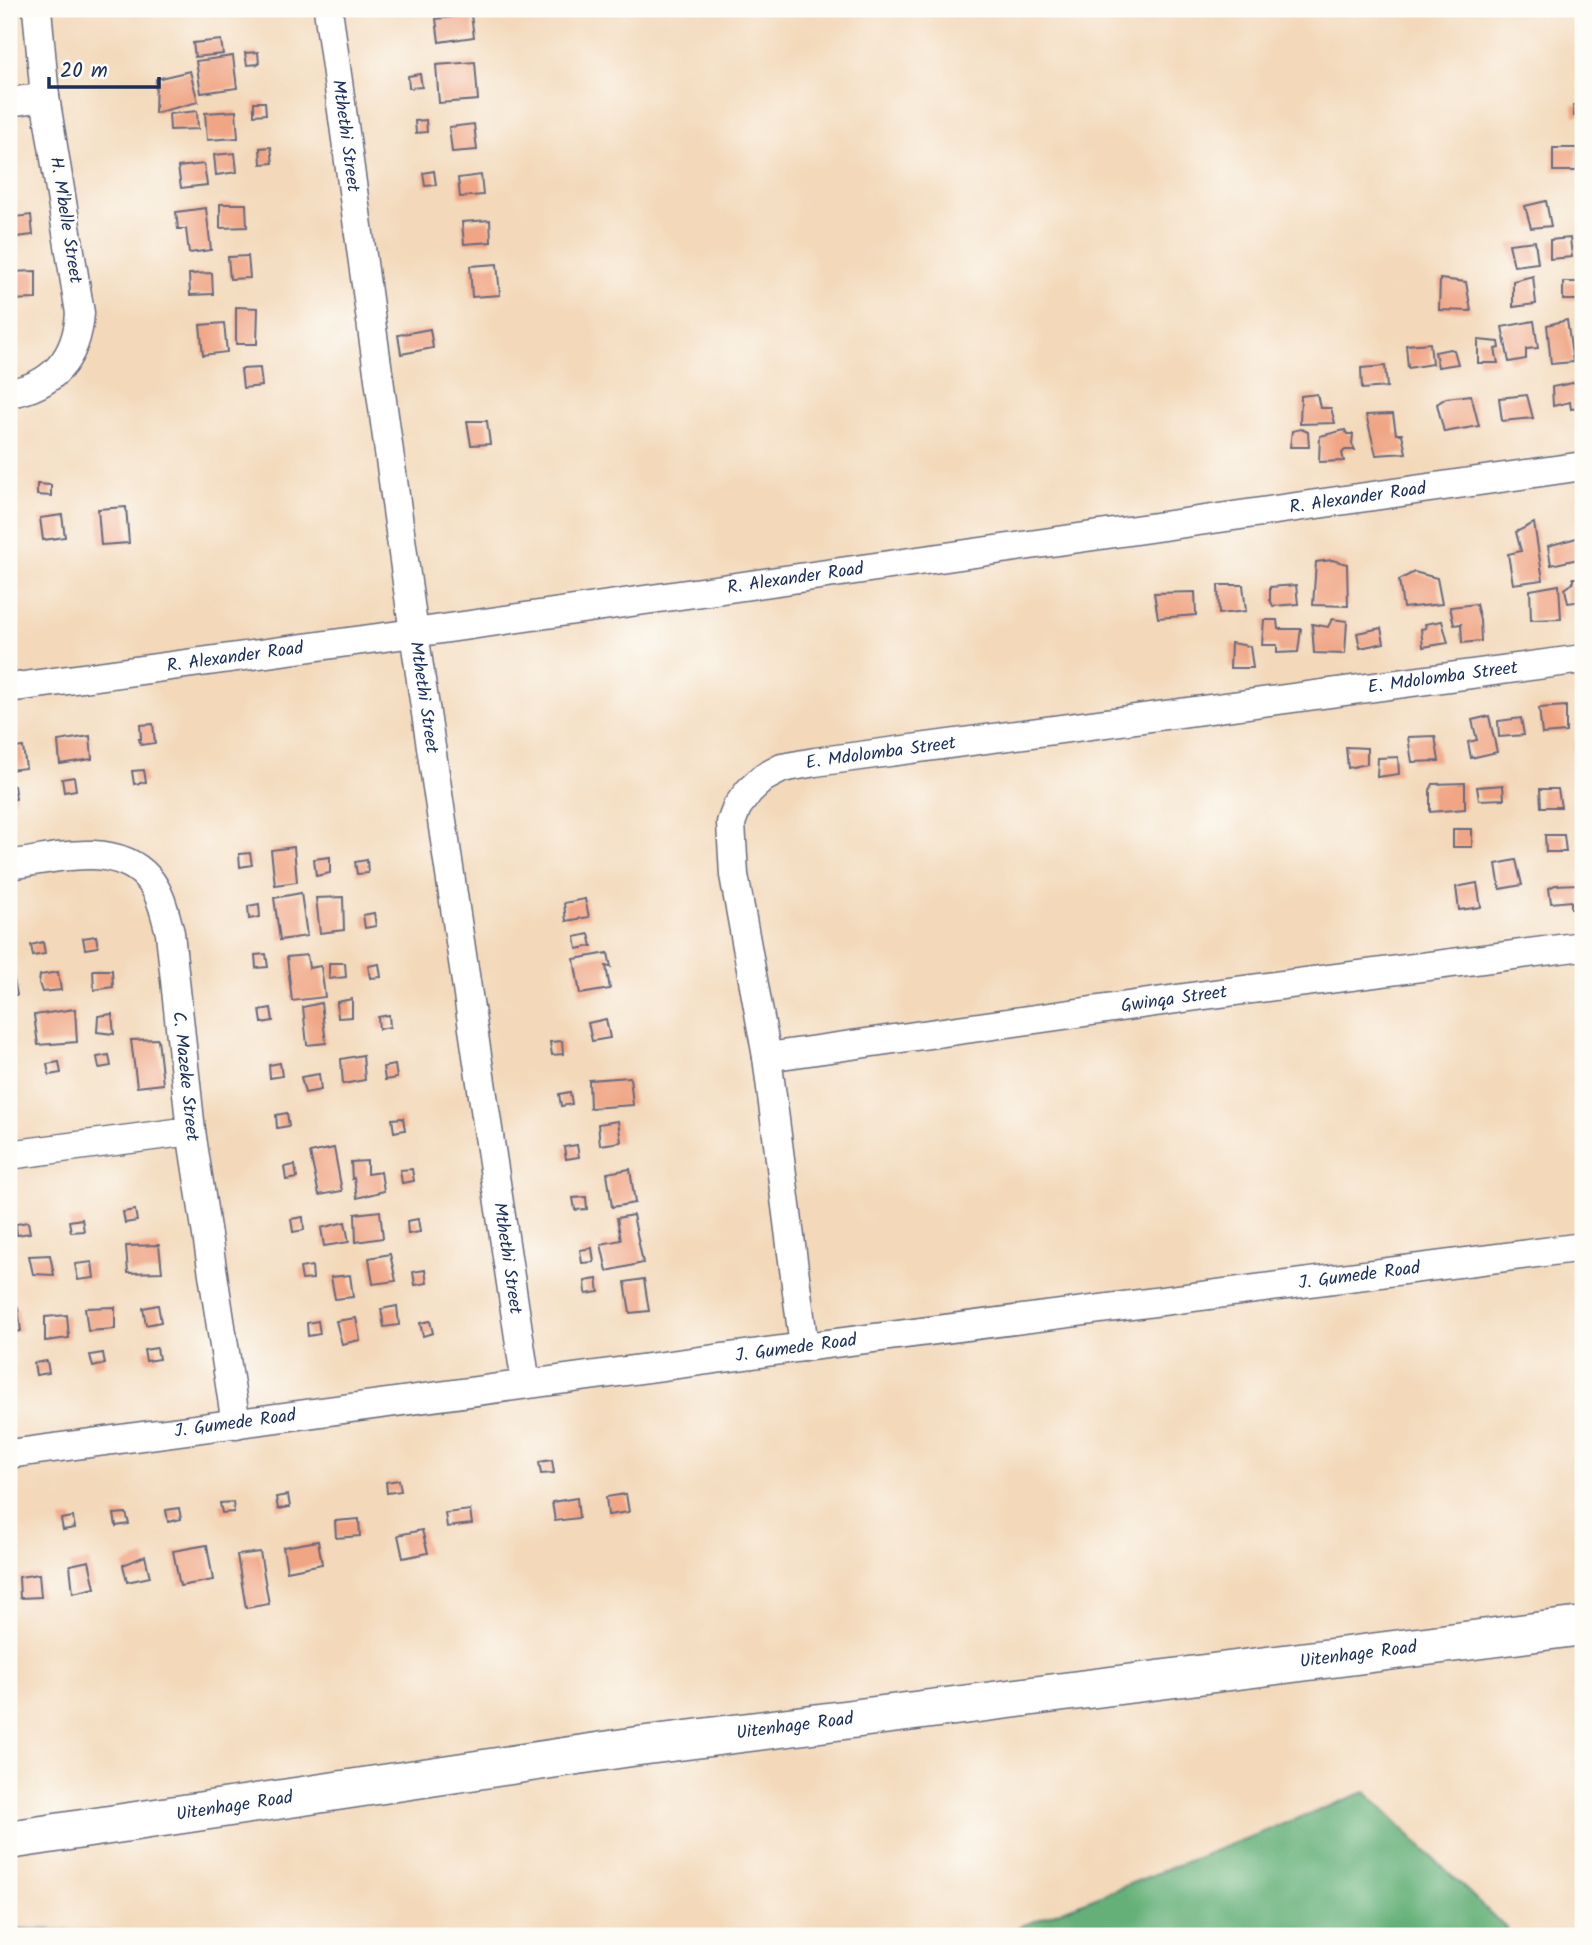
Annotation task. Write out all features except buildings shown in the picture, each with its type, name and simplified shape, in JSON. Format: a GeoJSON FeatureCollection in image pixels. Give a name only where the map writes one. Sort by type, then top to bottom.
{"type":"FeatureCollection","features":[{"type":"Feature","properties":{"kind":"main road","name":"Uitenhage Road"},"geometry":{"type":"LineString","coordinates":[[9,1840],[631,1747],[1583,1626]]}},
{"type":"Feature","properties":{"kind":"street","name":"H. M'belle Street"},"geometry":{"type":"LineString","coordinates":[[9,393],[41,383],[58,370],[73,350],[79,333],[80,313],[45,97],[37,9]]}},
{"type":"Feature","properties":{"kind":"street","name":"Mthethi Street"},"geometry":{"type":"LineString","coordinates":[[328,9],[414,634],[527,1384]]}},
{"type":"Feature","properties":{"kind":"street"},"geometry":{"type":"LineString","coordinates":[[9,102],[45,97]]}},
{"type":"Feature","properties":{"kind":"street","name":"R. Alexander Road"},"geometry":{"type":"LineString","coordinates":[[9,688],[414,634],[1583,466]]}},
{"type":"Feature","properties":{"kind":"street","name":"E. Mdolomba Street"},"geometry":{"type":"LineString","coordinates":[[804,1347],[767,1057],[734,876],[731,824],[737,807],[763,778],[782,768],[815,762],[1583,659]]}},
{"type":"Feature","properties":{"kind":"street","name":"C. Mazeke Street"},"geometry":{"type":"LineString","coordinates":[[9,865],[79,856],[107,856],[125,862],[148,878],[163,907],[170,933],[191,1131],[236,1424]]}},
{"type":"Feature","properties":{"kind":"street","name":"Gwinqa Street"},"geometry":{"type":"LineString","coordinates":[[767,1057],[1205,995],[1583,946]]}},
{"type":"Feature","properties":{"kind":"street"},"geometry":{"type":"LineString","coordinates":[[9,1155],[191,1131]]}},
{"type":"Feature","properties":{"kind":"street","name":"J. Gumede Road"},"geometry":{"type":"LineString","coordinates":[[9,1454],[804,1347],[1583,1247]]}},
{"type":"Feature","properties":{"kind":"green space"},"geometry":{"type":"Polygon","coordinates":[[[1365,1792],[1514,1936],[996,1936],[1365,1792]]]}},
{"type":"Feature","properties":{"kind":"green space"},"geometry":{"type":"Polygon","coordinates":[[[9,1928],[196,1936],[9,1936],[9,1928]]]}}]}
